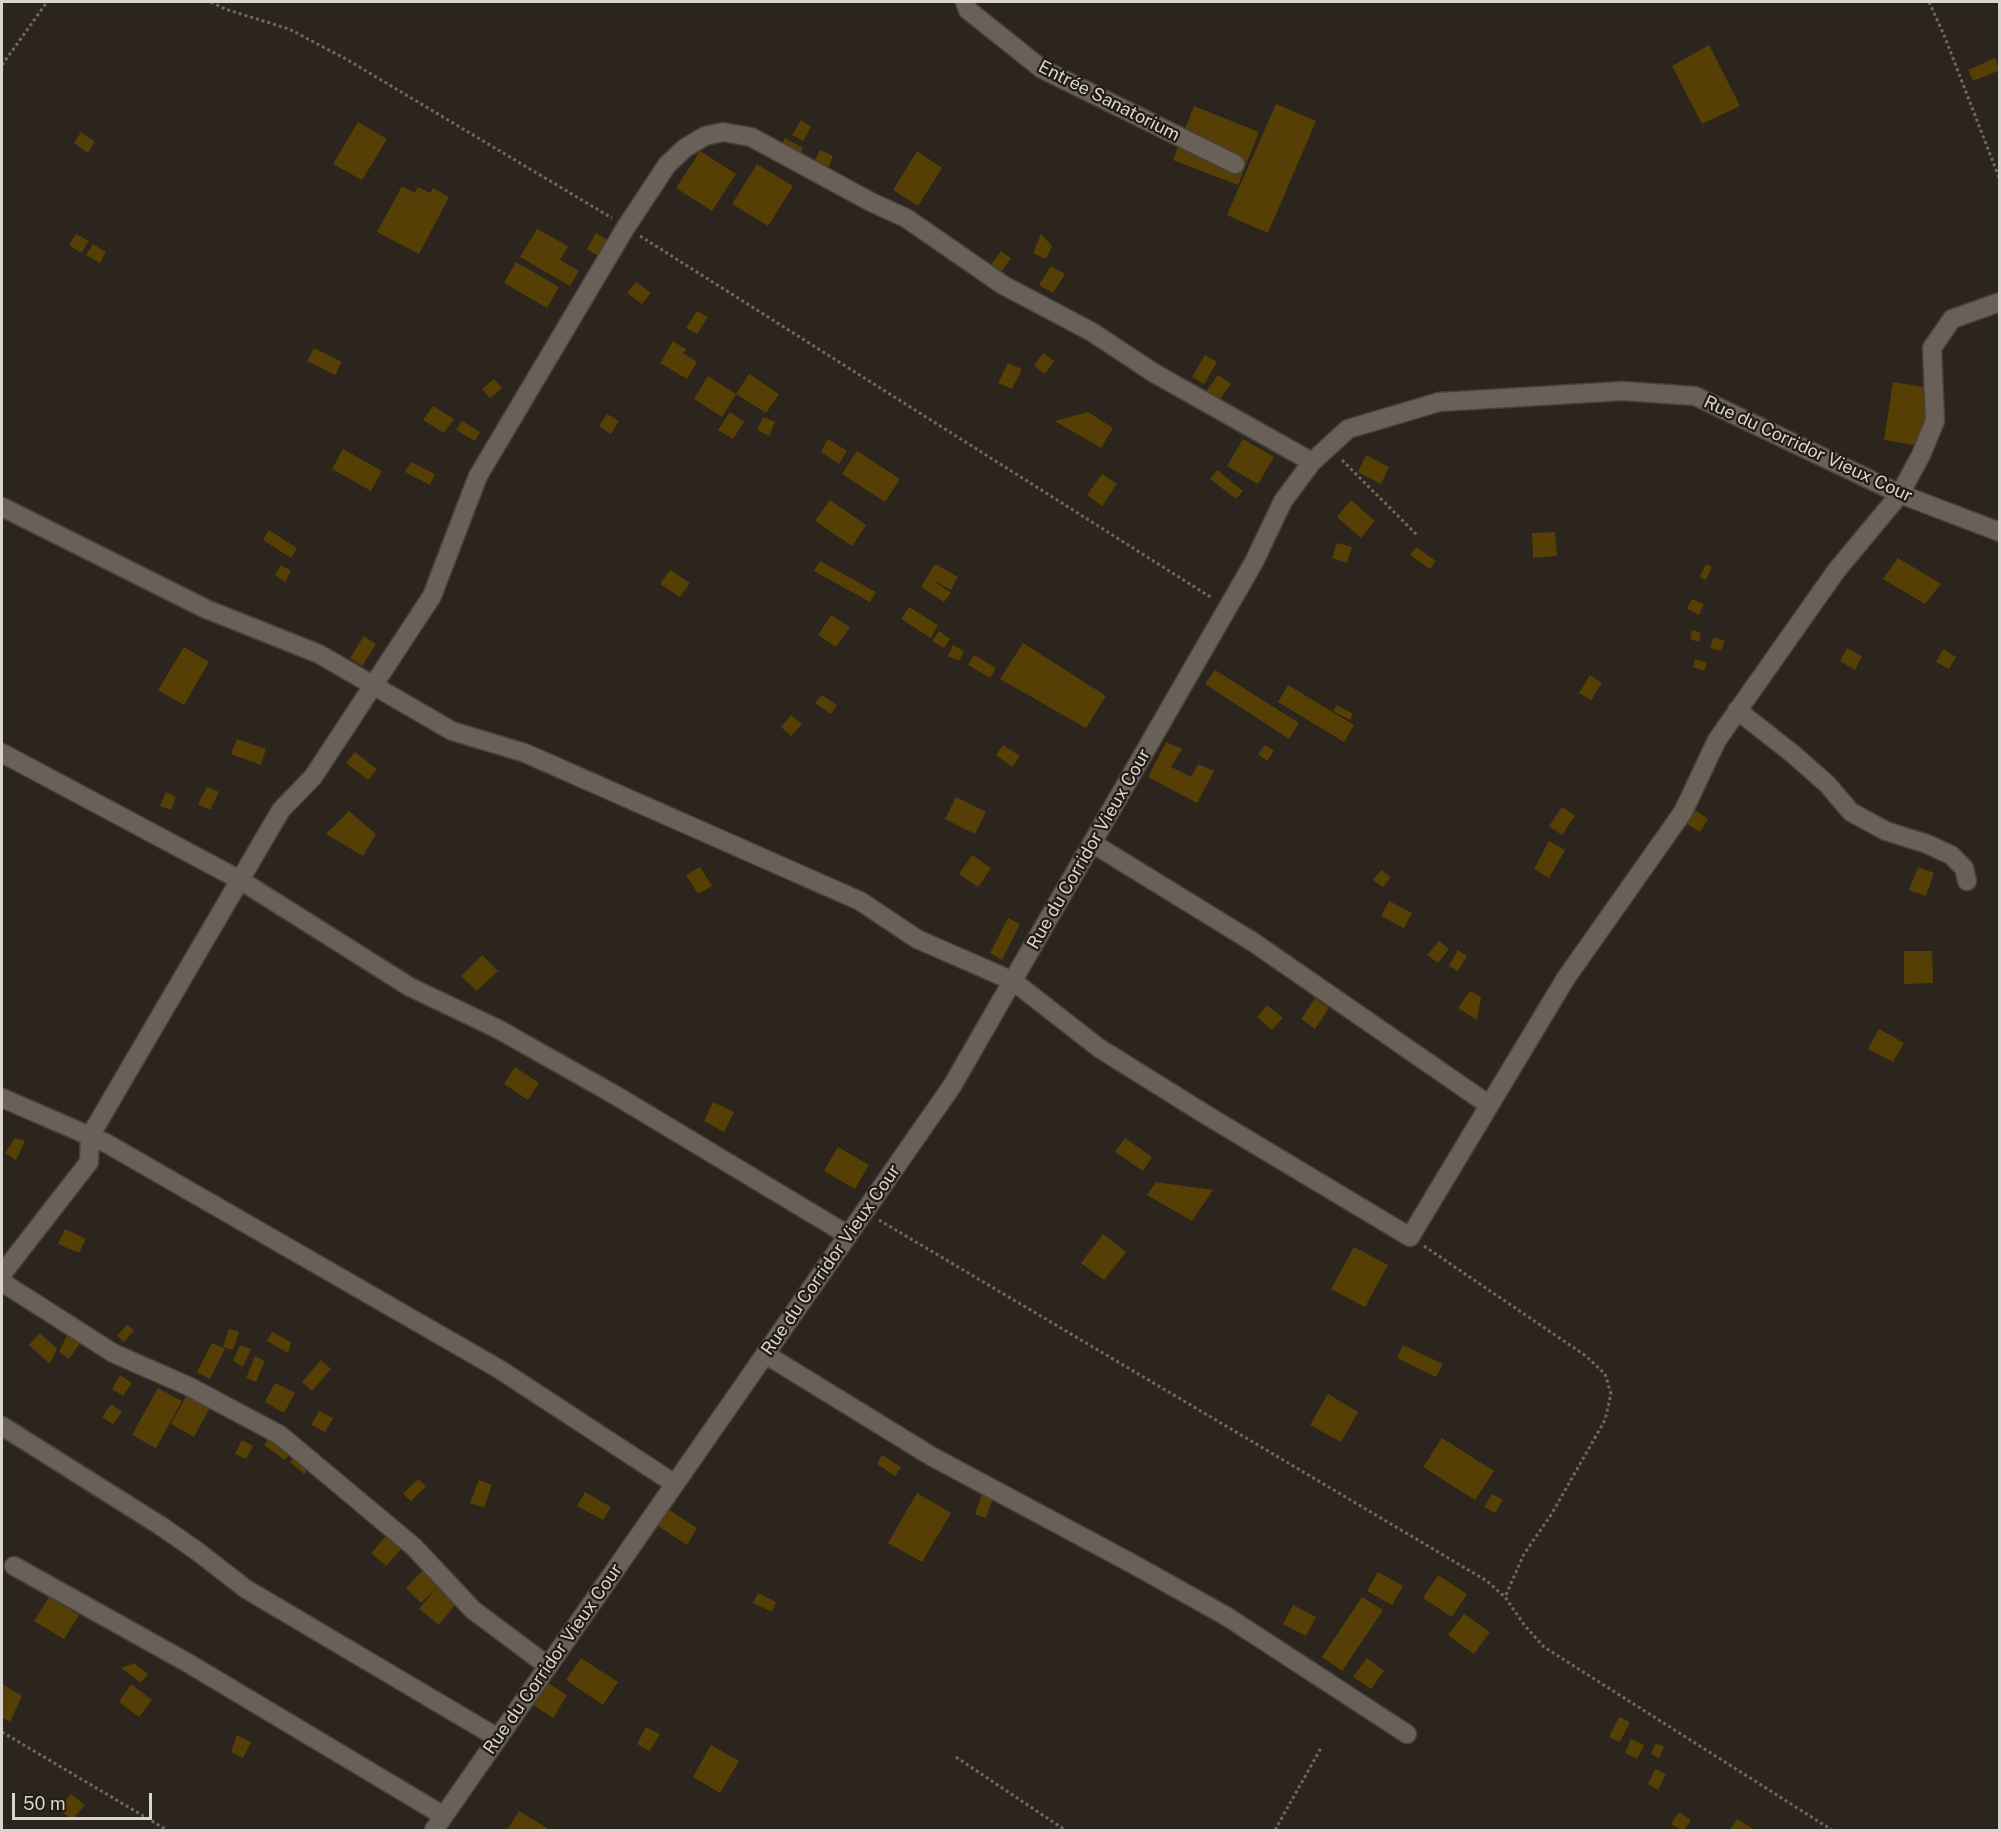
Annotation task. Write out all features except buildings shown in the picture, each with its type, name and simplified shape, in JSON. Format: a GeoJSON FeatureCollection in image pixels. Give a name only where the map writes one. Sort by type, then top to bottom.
{"type":"FeatureCollection","features":[{"type":"Feature","properties":{"kind":"street","name":"Entrée Sanatorium"},"geometry":{"type":"LineString","coordinates":[[965,2],[968,10],[1042,69],[1235,164]]}},
{"type":"Feature","properties":{"kind":"street"},"geometry":{"type":"LineString","coordinates":[[2,1274],[88,1162],[90,1136],[281,810],[313,777],[432,596],[478,476],[626,227],[667,165],[685,148],[705,136],[723,132],[751,138],[871,202],[906,218],[1003,285],[1092,332],[1154,373],[1312,462]]}},
{"type":"Feature","properties":{"kind":"street"},"geometry":{"type":"LineString","coordinates":[[2,507],[206,609],[319,654],[452,730],[525,753],[860,901],[916,939],[1012,981],[1099,1048],[1410,1237],[1566,978],[1683,813],[1716,740],[1836,570],[1900,494],[1921,455],[1935,421],[1932,348],[1952,319],[2000,302]]}},
{"type":"Feature","properties":{"kind":"street","name":"Rue du Corridor Vieux Cour"},"geometry":{"type":"LineString","coordinates":[[439,1823],[952,1086],[1254,562],[1282,501],[1312,462],[1348,429],[1438,402],[1623,391],[1695,396],[1900,494],[2000,532]]}},
{"type":"Feature","properties":{"kind":"street"},"geometry":{"type":"LineString","coordinates":[[1737,710],[1827,784],[1851,812],[1887,831],[1927,844],[1951,855],[1964,868],[1967,881]]}},
{"type":"Feature","properties":{"kind":"street"},"geometry":{"type":"LineString","coordinates":[[2,753],[240,880],[410,987],[498,1029],[615,1095],[848,1235]]}},
{"type":"Feature","properties":{"kind":"street"},"geometry":{"type":"LineString","coordinates":[[1092,843],[1253,942],[1489,1105]]}},
{"type":"Feature","properties":{"kind":"street"},"geometry":{"type":"LineString","coordinates":[[2,1098],[106,1143],[499,1369],[675,1484]]}},
{"type":"Feature","properties":{"kind":"street"},"geometry":{"type":"LineString","coordinates":[[2,1282],[113,1353],[188,1386],[280,1435],[414,1547],[473,1610],[548,1666]]}},
{"type":"Feature","properties":{"kind":"street"},"geometry":{"type":"LineString","coordinates":[[765,1354],[931,1456],[1226,1616],[1407,1734]]}},
{"type":"Feature","properties":{"kind":"street"},"geometry":{"type":"LineString","coordinates":[[2,1426],[161,1526],[246,1589],[498,1738]]}},
{"type":"Feature","properties":{"kind":"street"},"geometry":{"type":"LineString","coordinates":[[14,1566],[188,1663],[439,1823]]}},
{"type":"Feature","properties":{"kind":"path"},"geometry":{"type":"LineString","coordinates":[[2,65],[47,2]]}},
{"type":"Feature","properties":{"kind":"path"},"geometry":{"type":"LineString","coordinates":[[211,2],[225,9],[289,29],[346,59],[626,227],[1228,608]]}},
{"type":"Feature","properties":{"kind":"path"},"geometry":{"type":"LineString","coordinates":[[1929,2],[1998,170],[2000,180]]}},
{"type":"Feature","properties":{"kind":"path"},"geometry":{"type":"LineString","coordinates":[[1329,446],[1417,535]]}},
{"type":"Feature","properties":{"kind":"path"},"geometry":{"type":"LineString","coordinates":[[864,1212],[1487,1581],[1505,1597],[1525,1626],[1544,1647],[1832,1830]]}},
{"type":"Feature","properties":{"kind":"path"},"geometry":{"type":"LineString","coordinates":[[1410,1237],[1586,1356],[1605,1374],[1611,1394],[1601,1428],[1551,1515],[1524,1554],[1505,1597]]}},
{"type":"Feature","properties":{"kind":"path"},"geometry":{"type":"LineString","coordinates":[[2,1732],[167,1830]]}},
{"type":"Feature","properties":{"kind":"path"},"geometry":{"type":"LineString","coordinates":[[1275,1830],[1321,1748]]}},
{"type":"Feature","properties":{"kind":"path"},"geometry":{"type":"LineString","coordinates":[[956,1758],[1065,1830]]}}]}
